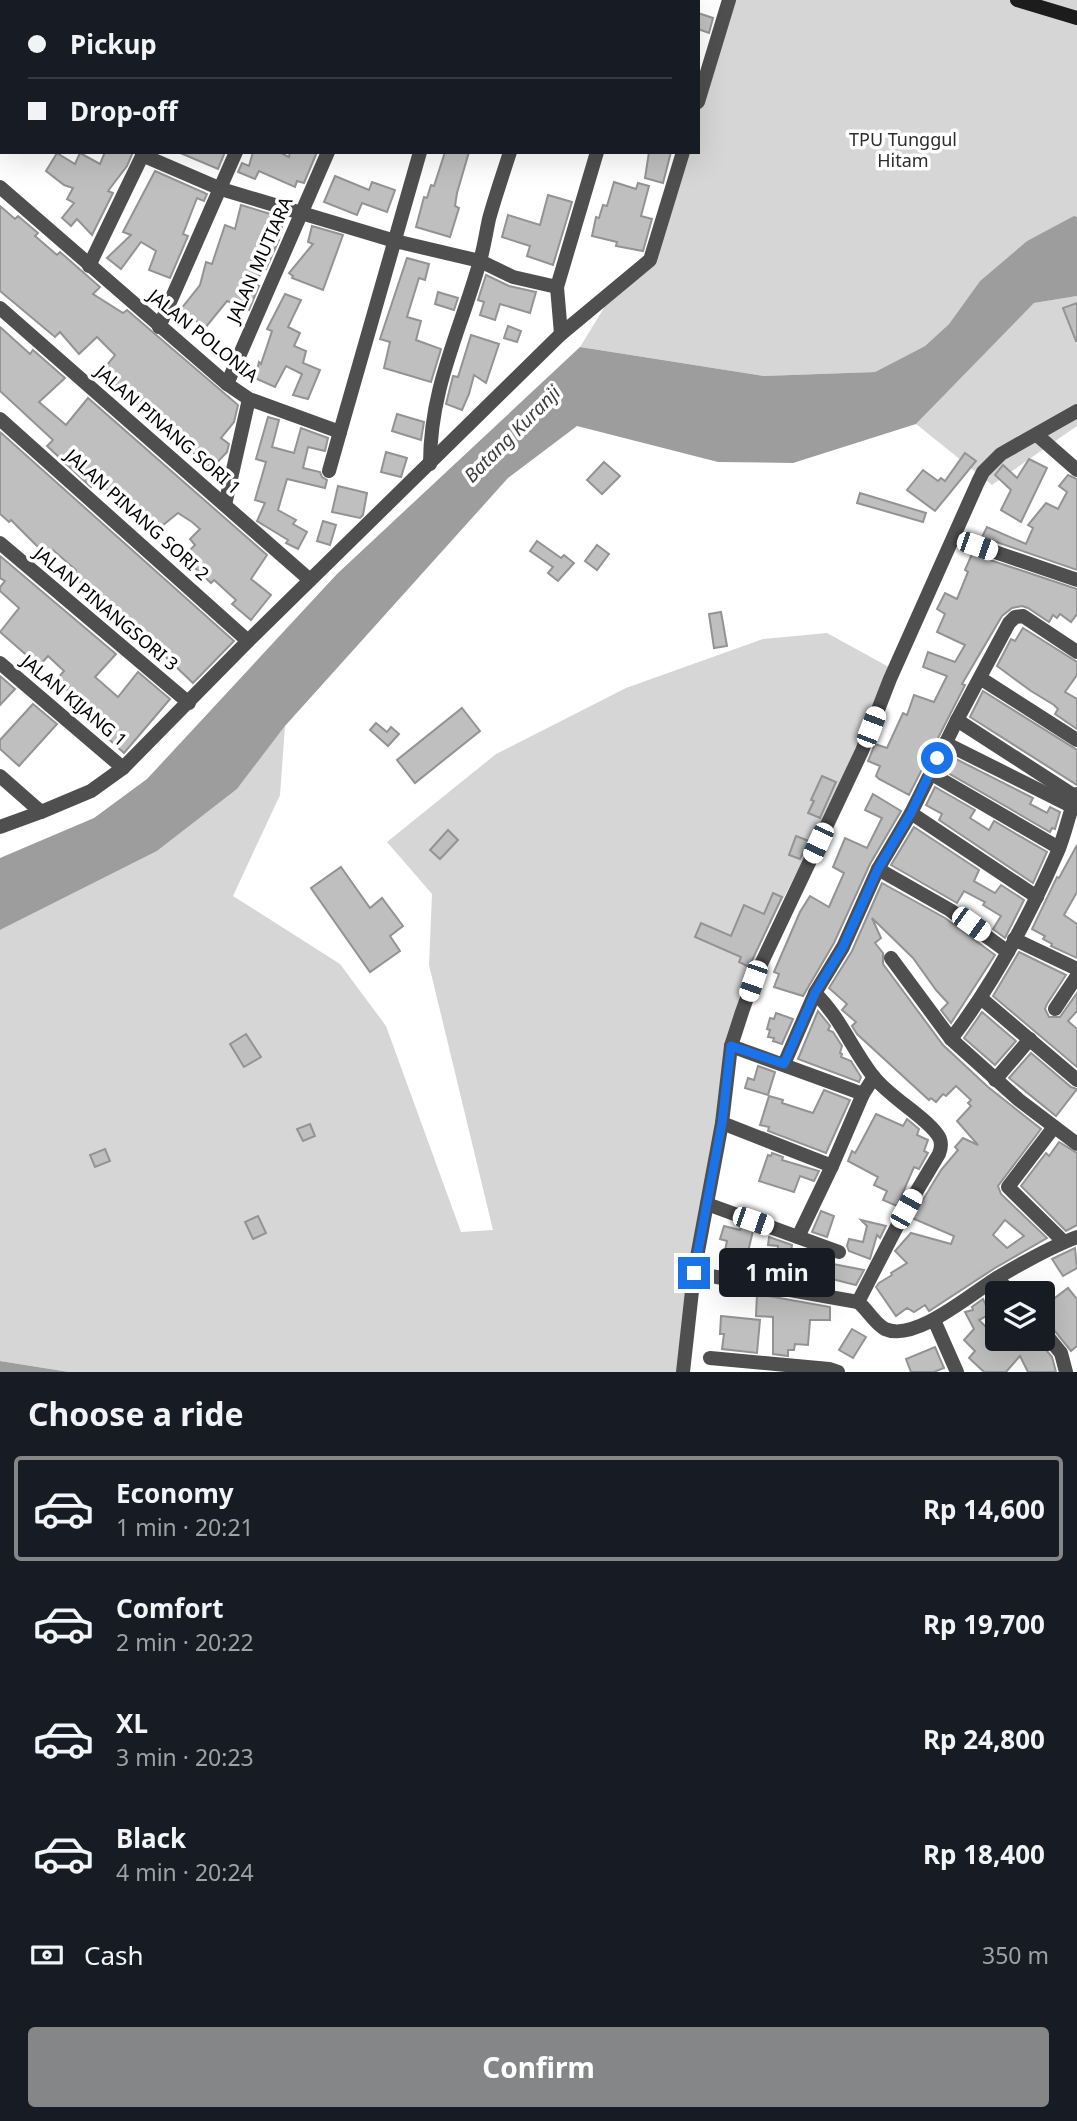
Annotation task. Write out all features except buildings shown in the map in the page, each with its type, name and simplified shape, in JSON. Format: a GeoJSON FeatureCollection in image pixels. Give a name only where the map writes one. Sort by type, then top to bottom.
{"type":"FeatureCollection","features":[{"type":"Feature","properties":{"kind":"street"},"geometry":{"type":"LineString","coordinates":[[700,95],[729,0]]}},
{"type":"Feature","properties":{"kind":"street"},"geometry":{"type":"LineString","coordinates":[[1017,0],[1077,18]]}},
{"type":"Feature","properties":{"kind":"street"},"geometry":{"type":"LineString","coordinates":[[89,266],[143,154]]}},
{"type":"Feature","properties":{"kind":"street"},"geometry":{"type":"LineString","coordinates":[[145,154],[221,189],[396,241],[481,261],[513,277],[557,287]]}},
{"type":"Feature","properties":{"kind":"street"},"geometry":{"type":"LineString","coordinates":[[159,327],[235,154]]}},
{"type":"Feature","properties":{"kind":"street","name":"JALAN MUTIARA"},"geometry":{"type":"LineString","coordinates":[[227,384],[327,154]]}},
{"type":"Feature","properties":{"kind":"street"},"geometry":{"type":"LineString","coordinates":[[329,471],[420,154]]}},
{"type":"Feature","properties":{"kind":"street"},"geometry":{"type":"LineString","coordinates":[[430,464],[435,405],[447,359],[481,261],[490,217],[509,154]]}},
{"type":"Feature","properties":{"kind":"street"},"geometry":{"type":"LineString","coordinates":[[561,334],[557,287],[596,154]]}},
{"type":"Feature","properties":{"kind":"street"},"geometry":{"type":"LineString","coordinates":[[0,827],[37,809],[91,791],[123,768],[248,641],[561,334],[650,260],[682,154]]}},
{"type":"Feature","properties":{"kind":"street","name":"JALAN POLONIA"},"geometry":{"type":"LineString","coordinates":[[0,187],[227,384],[249,399],[340,432]]}},
{"type":"Feature","properties":{"kind":"street","name":"JALAN PINANG SORI 1"},"geometry":{"type":"LineString","coordinates":[[0,308],[310,580]]}},
{"type":"Feature","properties":{"kind":"street"},"geometry":{"type":"LineString","coordinates":[[225,505],[249,399]]}},
{"type":"Feature","properties":{"kind":"street"},"geometry":{"type":"LineString","coordinates":[[683,1372],[694,1273],[722,1123],[731,1046],[753,981],[862,751],[890,679],[983,472],[1008,449],[1077,411]]}},
{"type":"Feature","properties":{"kind":"street","name":"JALAN PINANG SORI 2"},"geometry":{"type":"LineString","coordinates":[[0,419],[248,641]]}},
{"type":"Feature","properties":{"kind":"street"},"geometry":{"type":"LineString","coordinates":[[1037,435],[1077,470]]}},
{"type":"Feature","properties":{"kind":"street"},"geometry":{"type":"LineString","coordinates":[[954,538],[1077,580]]}},
{"type":"Feature","properties":{"kind":"street","name":"JALAN PINANGSORI 3"},"geometry":{"type":"LineString","coordinates":[[0,543],[189,703]]}},
{"type":"Feature","properties":{"kind":"street"},"geometry":{"type":"LineString","coordinates":[[784,1064],[815,993],[843,947],[878,869],[911,813],[957,720],[1014,617],[1026,617],[1077,652]]}},
{"type":"Feature","properties":{"kind":"street","name":"JALAN KIJANG 1"},"geometry":{"type":"LineString","coordinates":[[0,663],[123,768]]}},
{"type":"Feature","properties":{"kind":"street"},"geometry":{"type":"LineString","coordinates":[[980,678],[1077,740]]}},
{"type":"Feature","properties":{"kind":"street"},"geometry":{"type":"LineString","coordinates":[[957,720],[1075,799]]}},
{"type":"Feature","properties":{"kind":"street"},"geometry":{"type":"LineString","coordinates":[[945,743],[1075,799]]}},
{"type":"Feature","properties":{"kind":"street"},"geometry":{"type":"LineString","coordinates":[[930,773],[1059,848]]}},
{"type":"Feature","properties":{"kind":"street"},"geometry":{"type":"LineString","coordinates":[[0,776],[37,809]]}},
{"type":"Feature","properties":{"kind":"street"},"geometry":{"type":"LineString","coordinates":[[951,1039],[982,999],[1037,897],[1059,848],[1075,799]]}},
{"type":"Feature","properties":{"kind":"street"},"geometry":{"type":"LineString","coordinates":[[911,813],[1037,897]]}},
{"type":"Feature","properties":{"kind":"street"},"geometry":{"type":"LineString","coordinates":[[878,869],[1011,945],[1077,969]]}},
{"type":"Feature","properties":{"kind":"street"},"geometry":{"type":"LineString","coordinates":[[891,958],[951,1039],[995,1080],[1077,1144]]}},
{"type":"Feature","properties":{"kind":"street"},"geometry":{"type":"LineString","coordinates":[[1055,1009],[1077,976]]}},
{"type":"Feature","properties":{"kind":"street"},"geometry":{"type":"LineString","coordinates":[[815,993],[833,1012],[874,1077],[927,1123],[942,1144],[858,1302]]}},
{"type":"Feature","properties":{"kind":"street"},"geometry":{"type":"LineString","coordinates":[[982,999],[1077,1080]]}},
{"type":"Feature","properties":{"kind":"street"},"geometry":{"type":"LineString","coordinates":[[995,1080],[1030,1039]]}},
{"type":"Feature","properties":{"kind":"street"},"geometry":{"type":"LineString","coordinates":[[731,1046],[863,1094]]}},
{"type":"Feature","properties":{"kind":"street"},"geometry":{"type":"LineString","coordinates":[[799,1237],[863,1094],[874,1077]]}},
{"type":"Feature","properties":{"kind":"street"},"geometry":{"type":"LineString","coordinates":[[722,1123],[832,1166]]}},
{"type":"Feature","properties":{"kind":"street"},"geometry":{"type":"LineString","coordinates":[[694,1273],[858,1302],[876,1322],[885,1329],[894,1331],[908,1330],[934,1320],[998,1278],[1071,1240],[1008,1187],[1054,1128]]}},
{"type":"Feature","properties":{"kind":"street"},"geometry":{"type":"LineString","coordinates":[[707,1204],[839,1252]]}},
{"type":"Feature","properties":{"kind":"street"},"geometry":{"type":"LineString","coordinates":[[934,1320],[957,1372]]}},
{"type":"Feature","properties":{"kind":"street"},"geometry":{"type":"LineString","coordinates":[[1055,1346],[1061,1353],[1066,1372]]}},
{"type":"Feature","properties":{"kind":"street"},"geometry":{"type":"LineString","coordinates":[[710,1358],[830,1369],[838,1372]]}},
{"type":"Feature","properties":{"kind":"green space","name":"TPU Tunggul Hitam"},"geometry":{"type":"Polygon","coordinates":[[[731,0],[1077,0],[1077,217],[1027,241],[980,281],[949,324],[925,346],[875,372],[764,376],[580,347],[607,303],[658,256],[687,154],[700,154],[700,107],[731,0]]]}},
{"type":"Feature","properties":{"kind":"green space"},"geometry":{"type":"Polygon","coordinates":[[[1077,296],[1077,426],[992,485],[916,424],[1034,303],[1077,296]]]}},
{"type":"Feature","properties":{"kind":"green space"},"geometry":{"type":"Polygon","coordinates":[[[827,633],[898,672],[742,980],[682,1372],[69,1372],[0,1361],[0,930],[157,851],[237,789],[285,726],[280,795],[233,896],[340,964],[386,1026],[461,1232],[493,1230],[429,965],[432,894],[387,842],[496,754],[626,688],[763,639],[827,633]]]}},
{"type":"Feature","properties":{"kind":"water","name":"Batang Kuranji"},"geometry":{"type":"Polygon","coordinates":[[[1074,216],[1077,217],[1077,296],[1034,303],[916,424],[793,463],[718,462],[577,426],[508,478],[285,726],[237,789],[157,851],[0,930],[0,858],[94,818],[147,779],[337,574],[580,347],[764,376],[875,372],[925,346],[949,324],[980,281],[1027,241],[1074,216]]]}},
{"type":"Feature","properties":{"kind":"water"},"geometry":{"type":"Polygon","coordinates":[[[0,1361],[69,1372],[0,1372],[0,1361]]]}},
{"type":"Feature","properties":{"kind":"route"},"geometry":{"type":"LineString","coordinates":[[694,1273],[722,1123],[731,1046],[784,1064],[815,993],[843,947],[878,869],[911,813],[937,758]]}}]}
